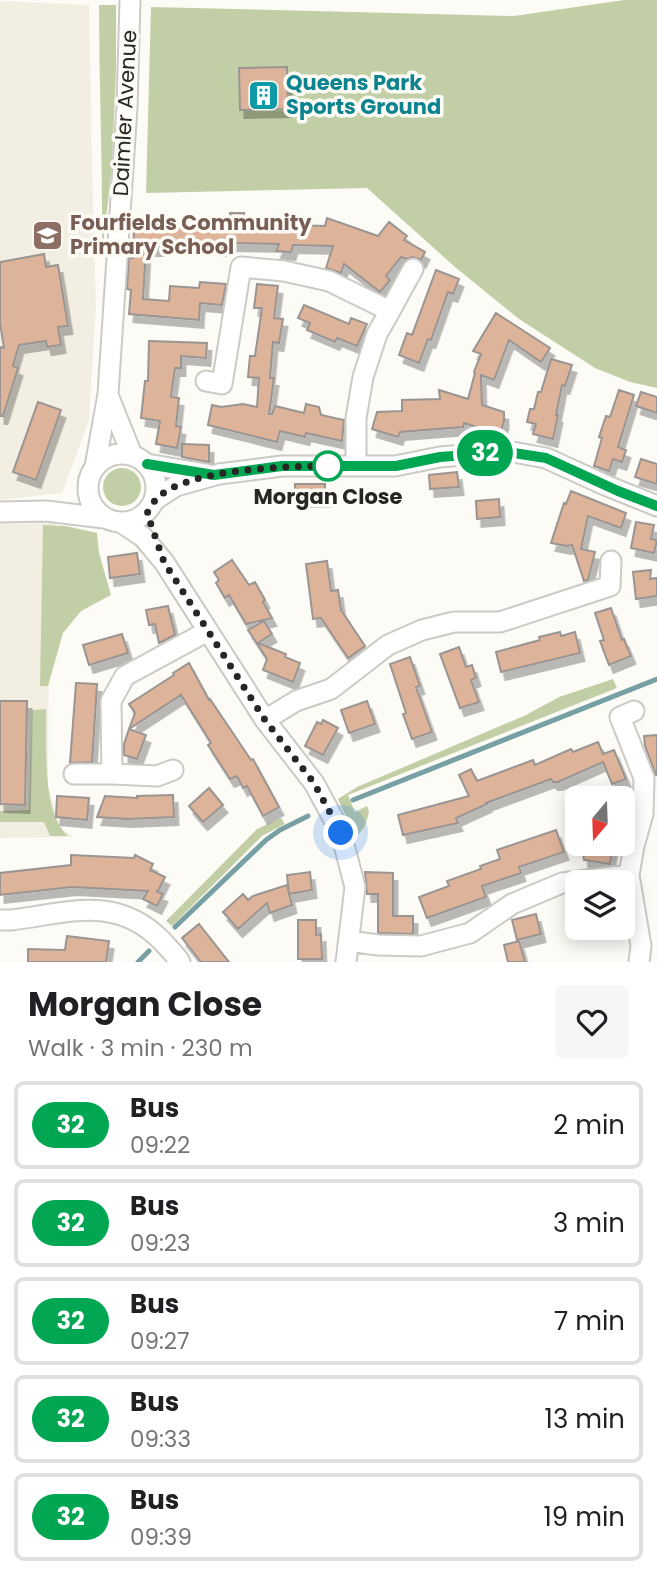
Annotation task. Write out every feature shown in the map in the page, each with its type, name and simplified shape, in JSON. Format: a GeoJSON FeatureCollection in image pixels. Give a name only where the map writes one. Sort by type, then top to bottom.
{"type":"FeatureCollection","features":[{"type":"Feature","properties":{"kind":"street","name":"Daimler Avenue"},"geometry":{"type":"LineString","coordinates":[[91,476],[108,394],[126,120],[130,0]]}},
{"type":"Feature","properties":{"kind":"street"},"geometry":{"type":"LineString","coordinates":[[206,381],[222,384],[241,267],[285,271],[328,281],[390,311]]}},
{"type":"Feature","properties":{"kind":"street"},"geometry":{"type":"LineString","coordinates":[[356,466],[356,418],[363,377],[377,334],[413,269]]}},
{"type":"Feature","properties":{"kind":"street","name":"Daimler Avenue"},"geometry":{"type":"LineString","coordinates":[[108,394],[140,460]]}},
{"type":"Feature","properties":{"kind":"street"},"geometry":{"type":"LineString","coordinates":[[0,512],[46,511],[113,521],[134,521],[176,486],[214,475],[282,466],[396,466],[440,457],[507,452],[546,458],[657,506]]}},
{"type":"Feature","properties":{"kind":"street"},"geometry":{"type":"LineString","coordinates":[[46,511],[69,498],[110,456],[121,454],[214,475]]}},
{"type":"Feature","properties":{"kind":"street"},"geometry":{"type":"LineString","coordinates":[[140,460],[156,481],[151,506],[164,562]]}},
{"type":"Feature","properties":{"kind":"street"},"geometry":{"type":"LineString","coordinates":[[91,476],[88,494],[92,505],[113,521],[143,537],[164,562],[265,720],[314,783],[341,833],[355,887],[346,962]]}},
{"type":"Feature","properties":{"kind":"street"},"geometry":{"type":"LineString","coordinates":[[265,720],[296,702],[331,689],[388,645],[422,630],[454,622],[500,622],[615,592],[611,561]]}},
{"type":"Feature","properties":{"kind":"street"},"geometry":{"type":"LineString","coordinates":[[112,774],[111,701],[125,676],[208,631]]}},
{"type":"Feature","properties":{"kind":"street"},"geometry":{"type":"LineString","coordinates":[[630,870],[643,814],[644,778],[620,717],[634,711]]}},
{"type":"Feature","properties":{"kind":"street"},"geometry":{"type":"LineString","coordinates":[[74,774],[157,776],[173,770]]}},
{"type":"Feature","properties":{"kind":"street"},"geometry":{"type":"LineString","coordinates":[[349,941],[421,946],[470,933],[512,904],[565,883]]}},
{"type":"Feature","properties":{"kind":"street"},"geometry":{"type":"LineString","coordinates":[[0,920],[84,910],[109,912],[134,919],[152,932],[180,962]]}},
{"type":"Feature","properties":{"kind":"street"},"geometry":{"type":"LineString","coordinates":[[635,910],[641,946],[639,962]]}},
{"type":"Feature","properties":{"kind":"shaded area","name":"Fourfields Community Primary School"},"geometry":{"type":"Polygon","coordinates":[[[0,1],[89,5],[96,305],[89,420],[62,493],[0,500],[0,1]]]}},
{"type":"Feature","properties":{"kind":"shaded area"},"geometry":{"type":"Polygon","coordinates":[[[58,523],[51,527],[49,549],[48,786],[63,830],[73,837],[0,838],[0,524],[58,523]]]}},
{"type":"Feature","properties":{"kind":"green space"},"geometry":{"type":"Polygon","coordinates":[[[624,0],[657,0],[657,388],[630,382],[595,368],[519,319],[455,267],[367,188],[146,193],[151,7],[514,16],[624,0]]]}},
{"type":"Feature","properties":{"kind":"green space"},"geometry":{"type":"Polygon","coordinates":[[[99,5],[116,5],[112,166],[102,254],[102,192],[99,5]]]}},
{"type":"Feature","properties":{"kind":"green space"},"geometry":{"type":"Polygon","coordinates":[[[122,468],[136,473],[141,487],[136,501],[122,506],[108,501],[103,487],[108,473],[122,468]]]}},
{"type":"Feature","properties":{"kind":"green space"},"geometry":{"type":"Polygon","coordinates":[[[43,525],[66,526],[97,533],[99,553],[111,595],[81,611],[63,633],[48,686],[40,686],[43,525]]]}},
{"type":"Feature","properties":{"kind":"green space"},"geometry":{"type":"Polygon","coordinates":[[[613,679],[617,688],[348,795],[355,812],[367,806],[369,811],[365,825],[355,837],[338,799],[357,787],[526,715],[559,697],[613,679]]]}},
{"type":"Feature","properties":{"kind":"green space"},"geometry":{"type":"Polygon","coordinates":[[[46,709],[49,795],[59,825],[68,836],[50,836],[44,822],[0,822],[0,811],[29,810],[32,710],[46,709]]]}},
{"type":"Feature","properties":{"kind":"green space"},"geometry":{"type":"Polygon","coordinates":[[[281,818],[285,824],[262,836],[172,926],[166,921],[257,829],[281,818]]]}},
{"type":"Feature","properties":{"kind":"building","name":"Queens Park Sports Ground"},"geometry":{"type":"Polygon","coordinates":[[[287,67],[288,109],[240,110],[239,68],[287,67]]]}},
{"type":"Feature","properties":{"kind":"building"},"geometry":{"type":"Polygon","coordinates":[[[230,213],[244,213],[244,223],[325,226],[327,218],[378,236],[389,222],[407,236],[404,240],[425,252],[421,260],[401,257],[386,276],[390,280],[380,292],[344,264],[341,273],[326,268],[333,246],[293,245],[291,252],[276,251],[279,244],[230,243],[228,248],[215,248],[189,239],[187,245],[161,244],[160,248],[146,248],[143,299],[169,301],[170,286],[199,288],[200,282],[226,284],[222,305],[200,303],[199,320],[129,314],[131,290],[127,289],[129,258],[133,258],[134,224],[230,226],[230,213]]]}},
{"type":"Feature","properties":{"kind":"building"},"geometry":{"type":"Polygon","coordinates":[[[44,254],[46,267],[58,265],[68,326],[58,327],[61,345],[47,347],[46,341],[19,345],[13,366],[18,368],[3,416],[0,416],[0,347],[4,348],[0,323],[0,262],[44,254]]]}},
{"type":"Feature","properties":{"kind":"building"},"geometry":{"type":"Polygon","coordinates":[[[436,270],[459,279],[453,294],[448,292],[431,340],[428,339],[419,363],[399,355],[407,333],[412,335],[436,270]]]}},
{"type":"Feature","properties":{"kind":"building"},"geometry":{"type":"Polygon","coordinates":[[[257,284],[278,286],[274,318],[283,319],[279,343],[273,342],[270,378],[274,378],[269,414],[272,414],[275,406],[304,413],[306,404],[319,407],[321,415],[344,420],[342,441],[306,433],[305,437],[280,431],[277,442],[208,425],[212,405],[221,407],[243,404],[257,407],[259,378],[248,377],[250,356],[255,356],[262,308],[254,308],[257,284]]]}},
{"type":"Feature","properties":{"kind":"building"},"geometry":{"type":"Polygon","coordinates":[[[304,305],[349,324],[351,318],[367,324],[357,346],[337,338],[335,342],[307,330],[310,323],[298,318],[304,305]]]}},
{"type":"Feature","properties":{"kind":"building"},"geometry":{"type":"Polygon","coordinates":[[[496,313],[550,348],[541,362],[509,340],[494,380],[481,375],[482,405],[504,412],[500,434],[464,423],[463,427],[400,432],[398,437],[372,429],[377,412],[402,411],[402,400],[440,399],[439,390],[468,399],[481,354],[473,351],[496,313]]]}},
{"type":"Feature","properties":{"kind":"building"},"geometry":{"type":"Polygon","coordinates":[[[149,341],[207,343],[206,358],[181,356],[181,368],[175,368],[171,397],[179,398],[176,426],[181,427],[177,448],[156,444],[160,421],[141,418],[145,381],[148,381],[149,341]]]}},
{"type":"Feature","properties":{"kind":"building"},"geometry":{"type":"Polygon","coordinates":[[[551,359],[572,365],[565,386],[562,385],[553,439],[533,434],[536,424],[527,422],[530,409],[534,409],[538,392],[541,392],[551,359]]]}},
{"type":"Feature","properties":{"kind":"building"},"geometry":{"type":"Polygon","coordinates":[[[619,390],[634,395],[618,447],[626,450],[622,462],[613,459],[609,471],[594,466],[602,438],[599,437],[606,416],[610,417],[619,390]]]}},
{"type":"Feature","properties":{"kind":"building"},"geometry":{"type":"Polygon","coordinates":[[[641,392],[657,397],[657,413],[636,406],[641,392]]]}},
{"type":"Feature","properties":{"kind":"building"},"geometry":{"type":"Polygon","coordinates":[[[38,402],[61,410],[36,480],[13,472],[38,402]]]}},
{"type":"Feature","properties":{"kind":"building"},"geometry":{"type":"Polygon","coordinates":[[[182,444],[209,445],[209,462],[182,457],[182,444]]]}},
{"type":"Feature","properties":{"kind":"building"},"geometry":{"type":"Polygon","coordinates":[[[641,459],[657,464],[657,484],[635,477],[641,459]]]}},
{"type":"Feature","properties":{"kind":"building"},"geometry":{"type":"Polygon","coordinates":[[[457,472],[459,487],[430,489],[429,475],[457,472]]]}},
{"type":"Feature","properties":{"kind":"building"},"geometry":{"type":"Polygon","coordinates":[[[295,484],[325,484],[325,499],[295,499],[295,484]]]}},
{"type":"Feature","properties":{"kind":"building"},"geometry":{"type":"Polygon","coordinates":[[[571,491],[626,513],[621,528],[588,516],[581,549],[595,552],[588,580],[584,581],[572,545],[551,543],[564,503],[566,504],[571,491]]]}},
{"type":"Feature","properties":{"kind":"building"},"geometry":{"type":"Polygon","coordinates":[[[499,499],[500,517],[477,519],[476,501],[499,499]]]}},
{"type":"Feature","properties":{"kind":"building"},"geometry":{"type":"Polygon","coordinates":[[[636,522],[654,525],[651,539],[657,540],[654,553],[631,548],[636,522]]]}},
{"type":"Feature","properties":{"kind":"building"},"geometry":{"type":"Polygon","coordinates":[[[137,553],[140,574],[110,578],[108,557],[137,553]]]}},
{"type":"Feature","properties":{"kind":"building"},"geometry":{"type":"Polygon","coordinates":[[[232,560],[249,585],[255,582],[272,618],[246,624],[229,595],[225,598],[216,583],[219,580],[214,572],[232,560]]]}},
{"type":"Feature","properties":{"kind":"building"},"geometry":{"type":"Polygon","coordinates":[[[327,561],[331,591],[338,590],[341,610],[365,646],[348,658],[321,618],[313,619],[306,564],[327,561]]]}},
{"type":"Feature","properties":{"kind":"building"},"geometry":{"type":"Polygon","coordinates":[[[651,570],[650,579],[657,578],[657,596],[636,599],[633,572],[651,570]]]}},
{"type":"Feature","properties":{"kind":"building"},"geometry":{"type":"Polygon","coordinates":[[[168,606],[175,635],[159,643],[155,624],[149,625],[146,610],[168,606]]]}},
{"type":"Feature","properties":{"kind":"building"},"geometry":{"type":"Polygon","coordinates":[[[611,608],[622,640],[624,639],[631,656],[609,665],[600,641],[604,640],[595,613],[611,608]]]}},
{"type":"Feature","properties":{"kind":"building"},"geometry":{"type":"Polygon","coordinates":[[[264,621],[272,634],[258,643],[286,654],[285,657],[300,663],[293,682],[263,670],[267,659],[248,630],[264,621]]]}},
{"type":"Feature","properties":{"kind":"building"},"geometry":{"type":"Polygon","coordinates":[[[560,632],[561,636],[575,632],[580,653],[501,672],[496,652],[560,632]]]}},
{"type":"Feature","properties":{"kind":"building"},"geometry":{"type":"Polygon","coordinates":[[[122,634],[128,653],[89,665],[83,645],[122,634]]]}},
{"type":"Feature","properties":{"kind":"building"},"geometry":{"type":"Polygon","coordinates":[[[459,647],[466,667],[472,665],[476,678],[471,680],[479,702],[460,708],[440,654],[459,647]]]}},
{"type":"Feature","properties":{"kind":"building"},"geometry":{"type":"Polygon","coordinates":[[[410,657],[420,686],[416,687],[432,732],[412,739],[390,664],[410,657]]]}},
{"type":"Feature","properties":{"kind":"building"},"geometry":{"type":"Polygon","coordinates":[[[189,663],[209,700],[251,760],[253,759],[279,807],[263,816],[247,786],[243,788],[237,776],[230,779],[181,695],[129,729],[135,713],[129,704],[189,663]]]}},
{"type":"Feature","properties":{"kind":"building"},"geometry":{"type":"Polygon","coordinates":[[[76,683],[97,684],[92,762],[70,763],[76,683]]]}},
{"type":"Feature","properties":{"kind":"building"},"geometry":{"type":"Polygon","coordinates":[[[0,701],[27,701],[25,805],[0,804],[0,701]]]}},
{"type":"Feature","properties":{"kind":"building"},"geometry":{"type":"Polygon","coordinates":[[[367,701],[375,724],[349,733],[341,710],[367,701]]]}},
{"type":"Feature","properties":{"kind":"building"},"geometry":{"type":"Polygon","coordinates":[[[323,720],[338,728],[323,755],[305,746],[317,722],[321,724],[323,720]]]}},
{"type":"Feature","properties":{"kind":"building"},"geometry":{"type":"Polygon","coordinates":[[[129,729],[146,735],[137,759],[124,755],[129,729]]]}},
{"type":"Feature","properties":{"kind":"building"},"geometry":{"type":"Polygon","coordinates":[[[657,735],[657,775],[656,775],[644,736],[657,735]]]}},
{"type":"Feature","properties":{"kind":"building"},"geometry":{"type":"Polygon","coordinates":[[[598,742],[603,754],[614,750],[626,779],[612,784],[603,762],[558,782],[551,779],[486,803],[456,818],[458,823],[403,835],[398,815],[469,796],[459,775],[471,769],[477,781],[533,760],[535,765],[571,749],[573,752],[598,742]]]}},
{"type":"Feature","properties":{"kind":"building"},"geometry":{"type":"Polygon","coordinates":[[[209,788],[223,805],[203,822],[189,806],[209,788]]]}},
{"type":"Feature","properties":{"kind":"building"},"geometry":{"type":"Polygon","coordinates":[[[173,795],[174,817],[97,817],[105,796],[137,798],[173,795]]]}},
{"type":"Feature","properties":{"kind":"building"},"geometry":{"type":"Polygon","coordinates":[[[57,796],[89,798],[87,820],[56,817],[57,796]]]}},
{"type":"Feature","properties":{"kind":"building"},"geometry":{"type":"Polygon","coordinates":[[[556,830],[564,852],[519,867],[521,873],[482,886],[486,897],[427,918],[419,897],[449,886],[447,881],[500,859],[497,850],[556,830]]]}},
{"type":"Feature","properties":{"kind":"building"},"geometry":{"type":"Polygon","coordinates":[[[71,855],[134,858],[135,855],[153,864],[150,870],[165,877],[156,891],[163,894],[157,906],[143,899],[148,891],[72,887],[0,895],[0,873],[71,865],[71,855]]]}},
{"type":"Feature","properties":{"kind":"building"},"geometry":{"type":"Polygon","coordinates":[[[584,856],[611,856],[610,864],[584,860],[584,856]]]}},
{"type":"Feature","properties":{"kind":"building"},"geometry":{"type":"Polygon","coordinates":[[[310,872],[312,890],[289,894],[287,875],[310,872]]]}},
{"type":"Feature","properties":{"kind":"building"},"geometry":{"type":"Polygon","coordinates":[[[365,872],[393,873],[393,916],[413,916],[413,934],[378,933],[378,894],[367,894],[365,872]]]}},
{"type":"Feature","properties":{"kind":"building"},"geometry":{"type":"Polygon","coordinates":[[[287,885],[292,905],[270,913],[267,903],[238,929],[223,912],[243,894],[248,900],[287,885]]]}},
{"type":"Feature","properties":{"kind":"building"},"geometry":{"type":"Polygon","coordinates":[[[536,914],[541,934],[517,940],[512,920],[536,914]]]}},
{"type":"Feature","properties":{"kind":"building"},"geometry":{"type":"Polygon","coordinates":[[[298,920],[316,920],[316,935],[321,934],[322,959],[298,959],[298,920]]]}},
{"type":"Feature","properties":{"kind":"building"},"geometry":{"type":"Polygon","coordinates":[[[199,924],[229,962],[201,962],[182,938],[199,924]]]}},
{"type":"Feature","properties":{"kind":"building"},"geometry":{"type":"Polygon","coordinates":[[[67,936],[109,941],[106,962],[28,962],[28,949],[65,950],[67,936]]]}},
{"type":"Feature","properties":{"kind":"building"},"geometry":{"type":"Polygon","coordinates":[[[519,941],[525,962],[508,962],[504,945],[519,941]]]}},
{"type":"Feature","properties":{"kind":"waterway"},"geometry":{"type":"LineString","coordinates":[[353,800],[657,679]]}},
{"type":"Feature","properties":{"kind":"waterway"},"geometry":{"type":"LineString","coordinates":[[175,927],[266,840],[308,816]]}},
{"type":"Feature","properties":{"kind":"waterway"},"geometry":{"type":"LineString","coordinates":[[138,962],[149,951]]}},
{"type":"Feature","properties":{"kind":"bus line","name":"32"},"geometry":{"type":"LineString","coordinates":[[147,464],[214,475],[282,466],[396,466],[440,457],[507,452],[546,458],[657,506]]}},
{"type":"Feature","properties":{"kind":"place","name":"Queens Park Sports Ground"},"geometry":{"type":"Point","coordinates":[263,95]}},
{"type":"Feature","properties":{"kind":"place","name":"Fourfields Community Primary School"},"geometry":{"type":"Point","coordinates":[47,235]}},
{"type":"Feature","properties":{"kind":"place","name":"Morgan Close"},"geometry":{"type":"Point","coordinates":[328,466]}},
{"type":"Feature","properties":{"kind":"route"},"geometry":{"type":"LineString","coordinates":[[328,466],[332,466],[282,466],[214,475],[176,486],[156,499],[147,513],[164,562],[265,720],[314,783],[341,833]]}}]}
